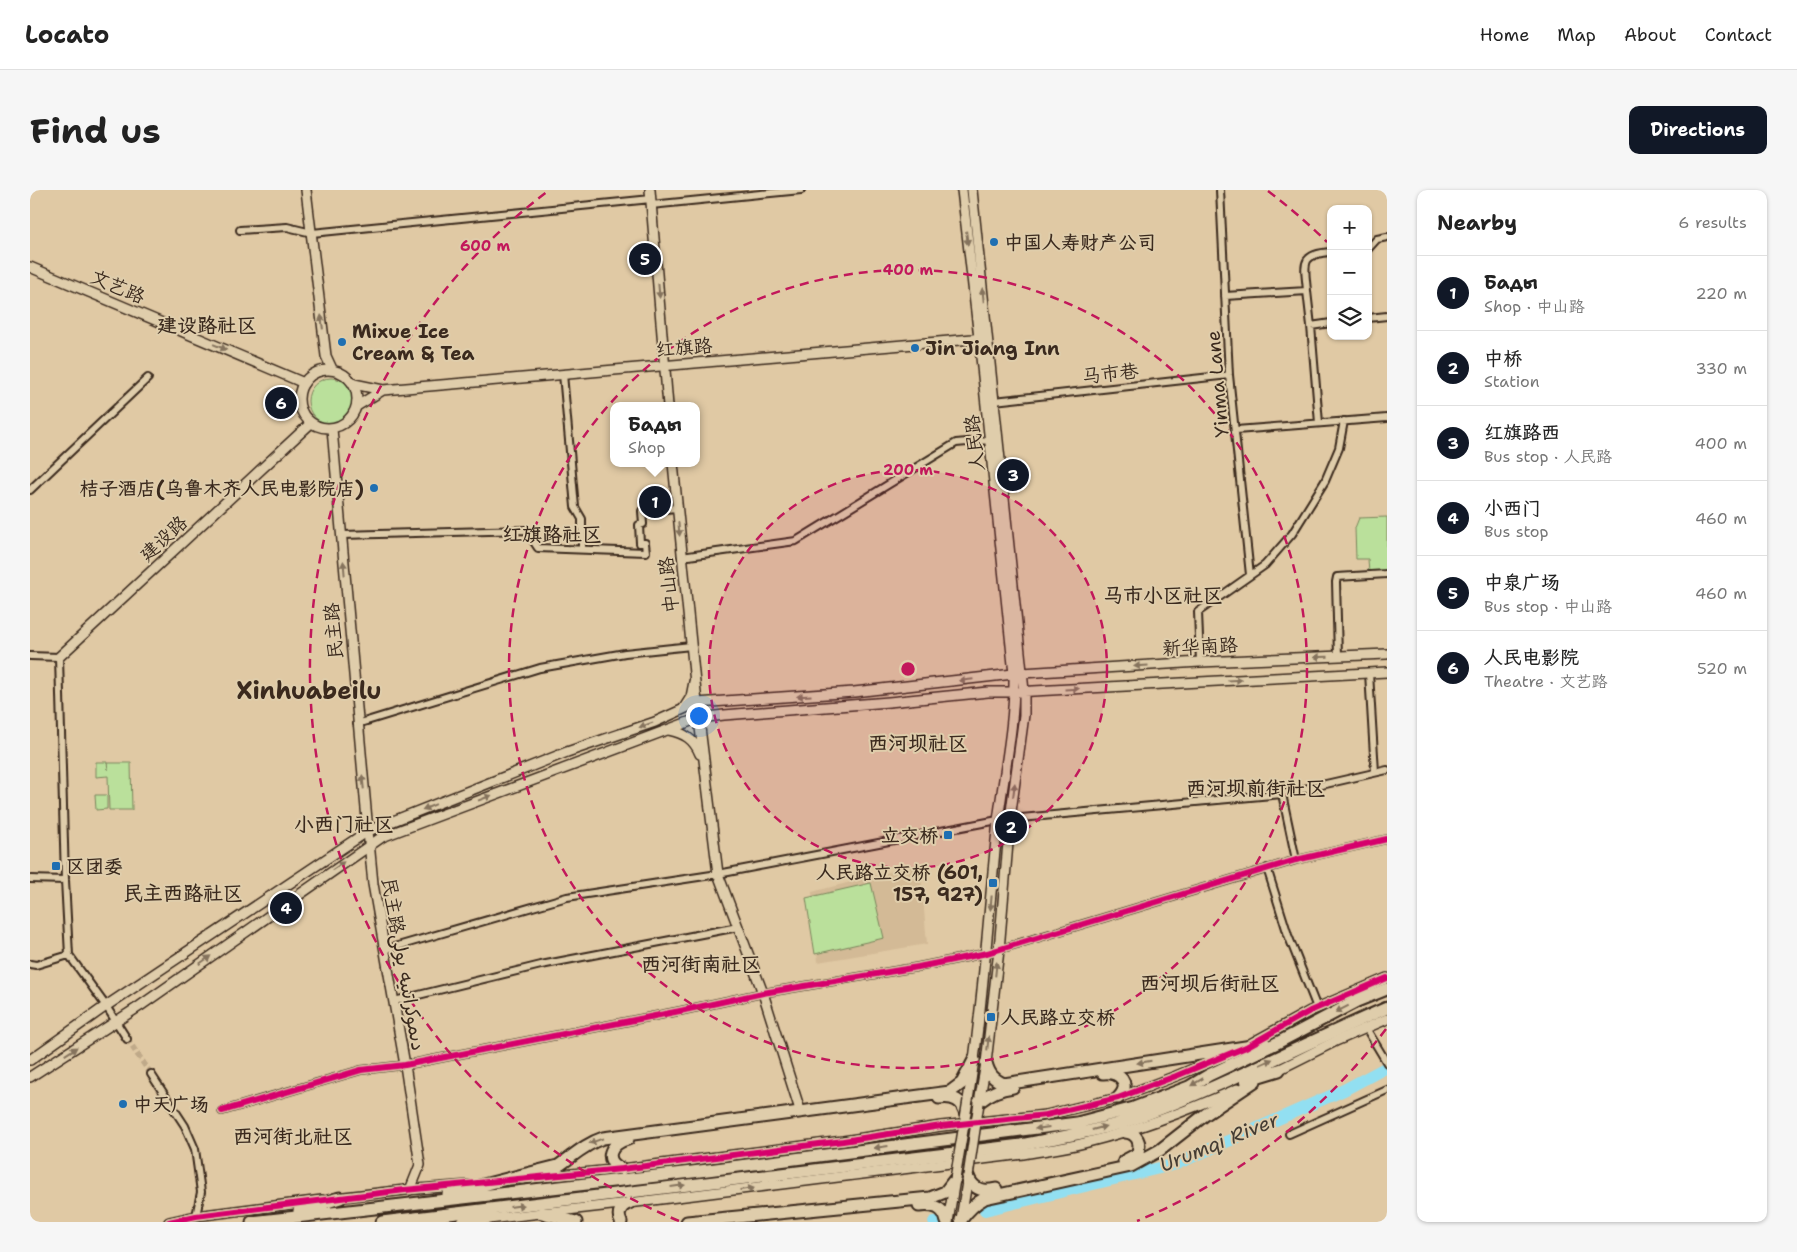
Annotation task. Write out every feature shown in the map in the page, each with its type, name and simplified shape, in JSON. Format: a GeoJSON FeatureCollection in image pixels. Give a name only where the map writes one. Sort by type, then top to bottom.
{"type":"FeatureCollection","features":[{"type":"Feature","properties":{"kind":"highway"},"geometry":{"type":"LineString","coordinates":[[252,1222],[757,1164],[1077,1123],[1134,1108],[1189,1087],[1209,1074],[1279,1042],[1357,1001],[1387,989]]}},
{"type":"Feature","properties":{"kind":"highway"},"geometry":{"type":"LineString","coordinates":[[382,1222],[1021,1145],[1078,1134],[1134,1119],[1198,1093],[1387,1008]]}},
{"type":"Feature","properties":{"kind":"highway"},"geometry":{"type":"LineString","coordinates":[[411,1204],[558,1166],[586,1145],[602,1138],[950,1092],[962,1083],[980,1061],[996,1081],[1004,1084],[1279,1042]]}},
{"type":"Feature","properties":{"kind":"highway"},"geometry":{"type":"LineString","coordinates":[[1198,1093],[1279,1070]]}},
{"type":"Feature","properties":{"kind":"highway"},"geometry":{"type":"LineString","coordinates":[[975,1102],[1000,1089],[1109,1072],[1118,1074],[1123,1082],[1123,1090],[1118,1098]]}},
{"type":"Feature","properties":{"kind":"highway"},"geometry":{"type":"LineString","coordinates":[[961,1221],[975,1203],[985,1198],[1131,1166],[1160,1150],[1206,1114],[1255,1081]]}},
{"type":"Feature","properties":{"kind":"highway"},"geometry":{"type":"LineString","coordinates":[[622,1169],[614,1164],[611,1155],[613,1146],[621,1140],[948,1097],[958,1100],[962,1104],[966,1115]]}},
{"type":"Feature","properties":{"kind":"highway"},"geometry":{"type":"LineString","coordinates":[[968,1176],[974,1186],[985,1191],[1115,1165],[1134,1157],[1139,1150],[1136,1137],[1129,1132],[1125,1132]]}},
{"type":"Feature","properties":{"kind":"highway"},"geometry":{"type":"LineString","coordinates":[[687,1222],[930,1198],[945,1192],[955,1179]]}},
{"type":"Feature","properties":{"kind":"highway"},"geometry":{"type":"LineString","coordinates":[[272,1219],[340,1198]]}},
{"type":"Feature","properties":{"kind":"highway"},"geometry":{"type":"LineString","coordinates":[[621,1222],[619,1218],[620,1210],[625,1204],[629,1203]]}},
{"type":"Feature","properties":{"kind":"highway"},"geometry":{"type":"LineString","coordinates":[[748,1222],[928,1205],[939,1208],[944,1212],[948,1222]]}},
{"type":"Feature","properties":{"kind":"highway"},"geometry":{"type":"LineString","coordinates":[[542,1213],[576,1222]]}},
{"type":"Feature","properties":{"kind":"highway"},"geometry":{"type":"LineString","coordinates":[[422,1218],[490,1218]]}},
{"type":"Feature","properties":{"kind":"main road"},"geometry":{"type":"LineString","coordinates":[[306,190],[326,356],[332,370]]}},
{"type":"Feature","properties":{"kind":"main road","name":"人民路"},"geometry":{"type":"LineString","coordinates":[[962,190],[994,401],[1019,692]]}},
{"type":"Feature","properties":{"kind":"main road","name":"人民路"},"geometry":{"type":"LineString","coordinates":[[972,190],[990,440],[1018,674]]}},
{"type":"Feature","properties":{"kind":"main road"},"geometry":{"type":"LineString","coordinates":[[651,198],[668,402]]}},
{"type":"Feature","properties":{"kind":"main road","name":"文艺路"},"geometry":{"type":"LineString","coordinates":[[30,267],[304,383]]}},
{"type":"Feature","properties":{"kind":"main road","name":"红旗路"},"geometry":{"type":"LineString","coordinates":[[383,390],[983,338]]}},
{"type":"Feature","properties":{"kind":"main road"},"geometry":{"type":"LineString","coordinates":[[357,406],[357,391],[354,384],[340,372],[332,370],[316,372],[304,383],[300,391],[300,408],[304,416],[311,423],[324,428],[332,428],[348,421],[357,406],[383,390]]}},
{"type":"Feature","properties":{"kind":"main road"},"geometry":{"type":"LineString","coordinates":[[354,384],[383,390]]}},
{"type":"Feature","properties":{"kind":"main road","name":"建设路"},"geometry":{"type":"LineString","coordinates":[[59,657],[311,423]]}},
{"type":"Feature","properties":{"kind":"main road","name":"民主路"},"geometry":{"type":"LineString","coordinates":[[332,428],[368,831]]}},
{"type":"Feature","properties":{"kind":"main road","name":"中山路"},"geometry":{"type":"LineString","coordinates":[[673,467],[698,718],[718,874],[763,993],[800,1110]]}},
{"type":"Feature","properties":{"kind":"main road","name":"新华南路"},"geometry":{"type":"LineString","coordinates":[[30,1060],[106,1006],[368,831],[567,752],[655,722],[697,703],[854,692],[1018,674],[1200,662],[1387,654]]}},
{"type":"Feature","properties":{"kind":"main road","name":"新华南路"},"geometry":{"type":"LineString","coordinates":[[30,1077],[116,1021],[382,837],[698,718],[724,714],[889,702],[988,692],[1019,692],[1387,672]]}},
{"type":"Feature","properties":{"kind":"main road"},"geometry":{"type":"LineString","coordinates":[[684,708],[694,686],[694,674]]}},
{"type":"Feature","properties":{"kind":"main road"},"geometry":{"type":"LineString","coordinates":[[961,1221],[968,1176],[980,1061],[998,950],[1010,819],[1024,715],[1019,692]]}},
{"type":"Feature","properties":{"kind":"main road"},"geometry":{"type":"LineString","coordinates":[[980,1061],[998,820],[1014,712],[1019,692]]}},
{"type":"Feature","properties":{"kind":"main road"},"geometry":{"type":"LineString","coordinates":[[669,730],[680,732],[690,738],[697,747],[704,766]]}},
{"type":"Feature","properties":{"kind":"main road","name":"民主路دىموكراتىيە يولى"},"geometry":{"type":"LineString","coordinates":[[368,831],[372,884],[405,1065],[420,1166],[410,1190]]}},
{"type":"Feature","properties":{"kind":"main road"},"geometry":{"type":"LineString","coordinates":[[169,1222],[196,1216],[340,1198],[622,1169],[843,1141],[941,1126],[1046,1115],[1118,1098],[1176,1076],[1246,1047],[1317,1008],[1387,978]]}},
{"type":"Feature","properties":{"kind":"main road"},"geometry":{"type":"LineString","coordinates":[[462,1222],[1023,1154],[1086,1143],[1125,1132],[1188,1110],[1387,1019]]}},
{"type":"Feature","properties":{"kind":"main road"},"geometry":{"type":"LineString","coordinates":[[948,1222],[966,1115],[975,1102]]}},
{"type":"Feature","properties":{"kind":"street"},"geometry":{"type":"LineString","coordinates":[[240,230],[287,227],[312,233],[651,198],[801,190]]}},
{"type":"Feature","properties":{"kind":"street","name":"Yinma Lane"},"geometry":{"type":"LineString","coordinates":[[1220,190],[1229,375],[1250,575]]}},
{"type":"Feature","properties":{"kind":"street"},"geometry":{"type":"LineString","coordinates":[[1372,244],[1376,239],[1387,237]]}},
{"type":"Feature","properties":{"kind":"street"},"geometry":{"type":"LineString","coordinates":[[1319,423],[1305,263],[1308,258],[1327,252]]}},
{"type":"Feature","properties":{"kind":"street"},"geometry":{"type":"LineString","coordinates":[[1225,296],[1307,290]]}},
{"type":"Feature","properties":{"kind":"street"},"geometry":{"type":"LineString","coordinates":[[1372,318],[1387,316]]}},
{"type":"Feature","properties":{"kind":"street"},"geometry":{"type":"LineString","coordinates":[[1311,326],[1327,324]]}},
{"type":"Feature","properties":{"kind":"street"},"geometry":{"type":"LineString","coordinates":[[563,374],[575,507],[582,519],[582,550]]}},
{"type":"Feature","properties":{"kind":"street","name":"马市巷"},"geometry":{"type":"LineString","coordinates":[[994,401],[1229,375]]}},
{"type":"Feature","properties":{"kind":"street"},"geometry":{"type":"LineString","coordinates":[[30,490],[148,378]]}},
{"type":"Feature","properties":{"kind":"street"},"geometry":{"type":"LineString","coordinates":[[1236,430],[1387,418]]}},
{"type":"Feature","properties":{"kind":"street"},"geometry":{"type":"LineString","coordinates":[[1200,662],[1198,612],[1265,565],[1292,534],[1325,481],[1339,448],[1344,421]]}},
{"type":"Feature","properties":{"kind":"street"},"geometry":{"type":"LineString","coordinates":[[681,557],[796,541],[956,443],[990,440]]}},
{"type":"Feature","properties":{"kind":"street"},"geometry":{"type":"LineString","coordinates":[[342,535],[526,530],[538,548],[646,552],[645,543],[640,543],[639,525],[643,524],[642,511],[677,508]]}},
{"type":"Feature","properties":{"kind":"street"},"geometry":{"type":"LineString","coordinates":[[1338,656],[1337,577],[1387,574]]}},
{"type":"Feature","properties":{"kind":"street"},"geometry":{"type":"LineString","coordinates":[[357,724],[540,668],[624,653],[691,646]]}},
{"type":"Feature","properties":{"kind":"street"},"geometry":{"type":"LineString","coordinates":[[30,656],[59,657],[65,880],[70,955],[127,1039]]}},
{"type":"Feature","properties":{"kind":"street"},"geometry":{"type":"LineString","coordinates":[[1369,673],[1375,772]]}},
{"type":"Feature","properties":{"kind":"street"},"geometry":{"type":"LineString","coordinates":[[384,950],[567,897],[718,874],[998,820],[1282,794],[1387,770]]}},
{"type":"Feature","properties":{"kind":"street"},"geometry":{"type":"LineString","coordinates":[[1282,794],[1296,860]]}},
{"type":"Feature","properties":{"kind":"street"},"geometry":{"type":"LineString","coordinates":[[222,1111],[361,1070],[405,1065],[763,993],[918,967],[987,953],[1267,868],[1387,839]]}},
{"type":"Feature","properties":{"kind":"street"},"geometry":{"type":"LineString","coordinates":[[1267,868],[1288,935],[1317,1008]]}},
{"type":"Feature","properties":{"kind":"street"},"geometry":{"type":"LineString","coordinates":[[30,879],[65,880]]}},
{"type":"Feature","properties":{"kind":"street"},"geometry":{"type":"LineString","coordinates":[[394,1001],[541,964],[738,927]]}},
{"type":"Feature","properties":{"kind":"street"},"geometry":{"type":"LineString","coordinates":[[30,964],[36,965],[70,955]]}},
{"type":"Feature","properties":{"kind":"street"},"geometry":{"type":"LineString","coordinates":[[1366,1028],[1387,1063]]}},
{"type":"Feature","properties":{"kind":"street"},"geometry":{"type":"LineString","coordinates":[[151,1074],[185,1126],[195,1149],[201,1192],[196,1216]]}},
{"type":"Feature","properties":{"kind":"street"},"geometry":{"type":"LineString","coordinates":[[1289,1134],[1387,1090]]}},
{"type":"Feature","properties":{"kind":"shaded area"},"geometry":{"type":"Polygon","coordinates":[[[920,864],[927,944],[818,962],[812,892],[920,864]]]}},
{"type":"Feature","properties":{"kind":"green space"},"geometry":{"type":"Polygon","coordinates":[[[326,378],[336,378],[348,384],[353,392],[353,410],[348,418],[340,423],[326,424],[318,421],[311,414],[308,406],[308,396],[311,388],[318,381],[326,378]]]}},
{"type":"Feature","properties":{"kind":"green space"},"geometry":{"type":"Polygon","coordinates":[[[1387,517],[1387,571],[1369,573],[1368,559],[1356,559],[1355,528],[1359,518],[1387,517]]]}},
{"type":"Feature","properties":{"kind":"green space"},"geometry":{"type":"Polygon","coordinates":[[[96,762],[107,762],[108,770],[108,763],[131,763],[132,810],[109,810],[108,776],[96,777],[96,762]]]}},
{"type":"Feature","properties":{"kind":"green space"},"geometry":{"type":"Polygon","coordinates":[[[95,795],[107,795],[107,809],[96,810],[95,795]]]}},
{"type":"Feature","properties":{"kind":"green space"},"geometry":{"type":"Polygon","coordinates":[[[871,883],[884,938],[815,954],[806,898],[871,883]]]}},
{"type":"Feature","properties":{"kind":"waterway","name":"Urumqi River"},"geometry":{"type":"LineString","coordinates":[[985,1210],[1176,1164],[1344,1090],[1387,1067]]}},
{"type":"Feature","properties":{"kind":"tunnel"},"geometry":{"type":"LineString","coordinates":[[127,1039],[151,1074]]}},
{"type":"Feature","properties":{"kind":"cycle path"},"geometry":{"type":"LineString","coordinates":[[222,1111],[361,1070],[405,1065],[763,993],[918,967],[987,953],[1296,860],[1387,839]]}},
{"type":"Feature","properties":{"kind":"cycle path"},"geometry":{"type":"LineString","coordinates":[[169,1222],[196,1216],[405,1190],[622,1169],[843,1141],[941,1126],[1046,1115],[1118,1098],[1176,1076],[1246,1047],[1310,1011],[1387,978]]}},
{"type":"Feature","properties":{"kind":"place","name":"中国人寿财产公司"},"geometry":{"type":"Point","coordinates":[994,242]}},
{"type":"Feature","properties":{"kind":"place","name":"中泉广场"},"geometry":{"type":"Point","coordinates":[645,259]}},
{"type":"Feature","properties":{"kind":"place","name":"Mixue Ice Cream & Tea"},"geometry":{"type":"Point","coordinates":[342,342]}},
{"type":"Feature","properties":{"kind":"place","name":"Jin Jiang Inn"},"geometry":{"type":"Point","coordinates":[915,348]}},
{"type":"Feature","properties":{"kind":"place","name":"人民电影院"},"geometry":{"type":"Point","coordinates":[281,403]}},
{"type":"Feature","properties":{"kind":"place","name":"红旗路西"},"geometry":{"type":"Point","coordinates":[1013,475]}},
{"type":"Feature","properties":{"kind":"place","name":"桔子酒店(乌鲁木齐人民电影院店)"},"geometry":{"type":"Point","coordinates":[374,488]}},
{"type":"Feature","properties":{"kind":"place","name":"Бады"},"geometry":{"type":"Point","coordinates":[655,502]}},
{"type":"Feature","properties":{"kind":"place","name":"中桥"},"geometry":{"type":"Point","coordinates":[1011,827]}},
{"type":"Feature","properties":{"kind":"place","name":"立交桥"},"geometry":{"type":"Point","coordinates":[948,835]}},
{"type":"Feature","properties":{"kind":"place","name":"区团委"},"geometry":{"type":"Point","coordinates":[56,866]}},
{"type":"Feature","properties":{"kind":"place","name":"人民路立交桥 (601, 157, 927)"},"geometry":{"type":"Point","coordinates":[993,883]}},
{"type":"Feature","properties":{"kind":"place","name":"小西门"},"geometry":{"type":"Point","coordinates":[286,908]}},
{"type":"Feature","properties":{"kind":"place","name":"人民路立交桥"},"geometry":{"type":"Point","coordinates":[991,1017]}},
{"type":"Feature","properties":{"kind":"place","name":"中天广场"},"geometry":{"type":"Point","coordinates":[123,1104]}},
{"type":"Feature","properties":{"kind":"district","name":"建设路社区"},"geometry":{"type":"Point","coordinates":[207,325]}},
{"type":"Feature","properties":{"kind":"district","name":"红旗路社区"},"geometry":{"type":"Point","coordinates":[552,534]}},
{"type":"Feature","properties":{"kind":"district","name":"马市小区社区"},"geometry":{"type":"Point","coordinates":[1163,595]}},
{"type":"Feature","properties":{"kind":"district","name":"Xinhuabeilu"},"geometry":{"type":"Point","coordinates":[309,691]}},
{"type":"Feature","properties":{"kind":"district","name":"西河坝社区"},"geometry":{"type":"Point","coordinates":[918,743]}},
{"type":"Feature","properties":{"kind":"district","name":"西河坝前街社区"},"geometry":{"type":"Point","coordinates":[1256,788]}},
{"type":"Feature","properties":{"kind":"district","name":"小西门社区"},"geometry":{"type":"Point","coordinates":[344,824]}},
{"type":"Feature","properties":{"kind":"district","name":"民主西路社区"},"geometry":{"type":"Point","coordinates":[183,893]}},
{"type":"Feature","properties":{"kind":"district","name":"西河街南社区"},"geometry":{"type":"Point","coordinates":[701,964]}},
{"type":"Feature","properties":{"kind":"district","name":"西河坝后街社区"},"geometry":{"type":"Point","coordinates":[1210,983]}},
{"type":"Feature","properties":{"kind":"district","name":"西河街北社区"},"geometry":{"type":"Point","coordinates":[293,1136]}}]}
